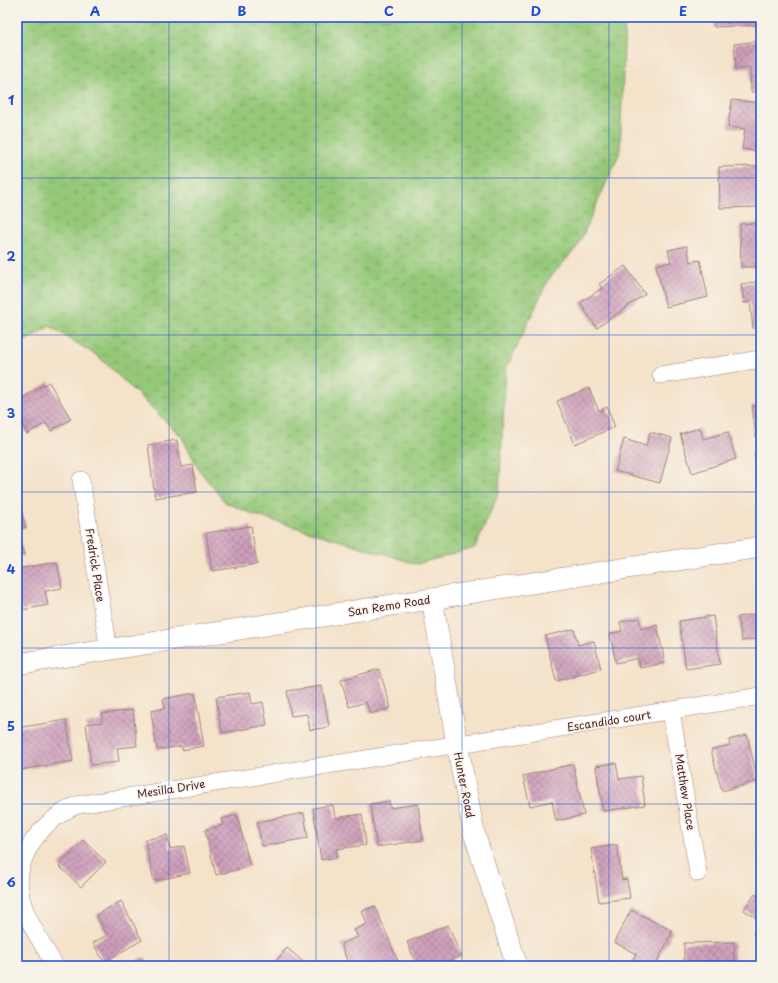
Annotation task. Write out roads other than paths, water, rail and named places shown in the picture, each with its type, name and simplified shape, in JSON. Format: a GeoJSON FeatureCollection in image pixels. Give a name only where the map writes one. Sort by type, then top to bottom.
{"type":"FeatureCollection","features":[{"type":"Feature","properties":{"kind":"street"},"geometry":{"type":"LineString","coordinates":[[661,375],[761,359]]}},
{"type":"Feature","properties":{"kind":"street","name":"Fredrick Place"},"geometry":{"type":"LineString","coordinates":[[82,480],[109,650]]}},
{"type":"Feature","properties":{"kind":"street","name":"San Remo Road"},"geometry":{"type":"LineString","coordinates":[[17,664],[761,548]]}},
{"type":"Feature","properties":{"kind":"street","name":"Hunter Road"},"geometry":{"type":"LineString","coordinates":[[432,599],[456,744],[474,833],[517,966]]}},
{"type":"Feature","properties":{"kind":"street","name":"Escandido court"},"geometry":{"type":"LineString","coordinates":[[456,744],[761,696]]}},
{"type":"Feature","properties":{"kind":"street","name":"Matthew Place"},"geometry":{"type":"LineString","coordinates":[[671,711],[698,874]]}},
{"type":"Feature","properties":{"kind":"street","name":"Mesilla Drive"},"geometry":{"type":"LineString","coordinates":[[55,966],[25,910],[21,896],[20,883],[25,856],[31,844],[51,820],[63,812],[95,801],[456,744]]}}]}
